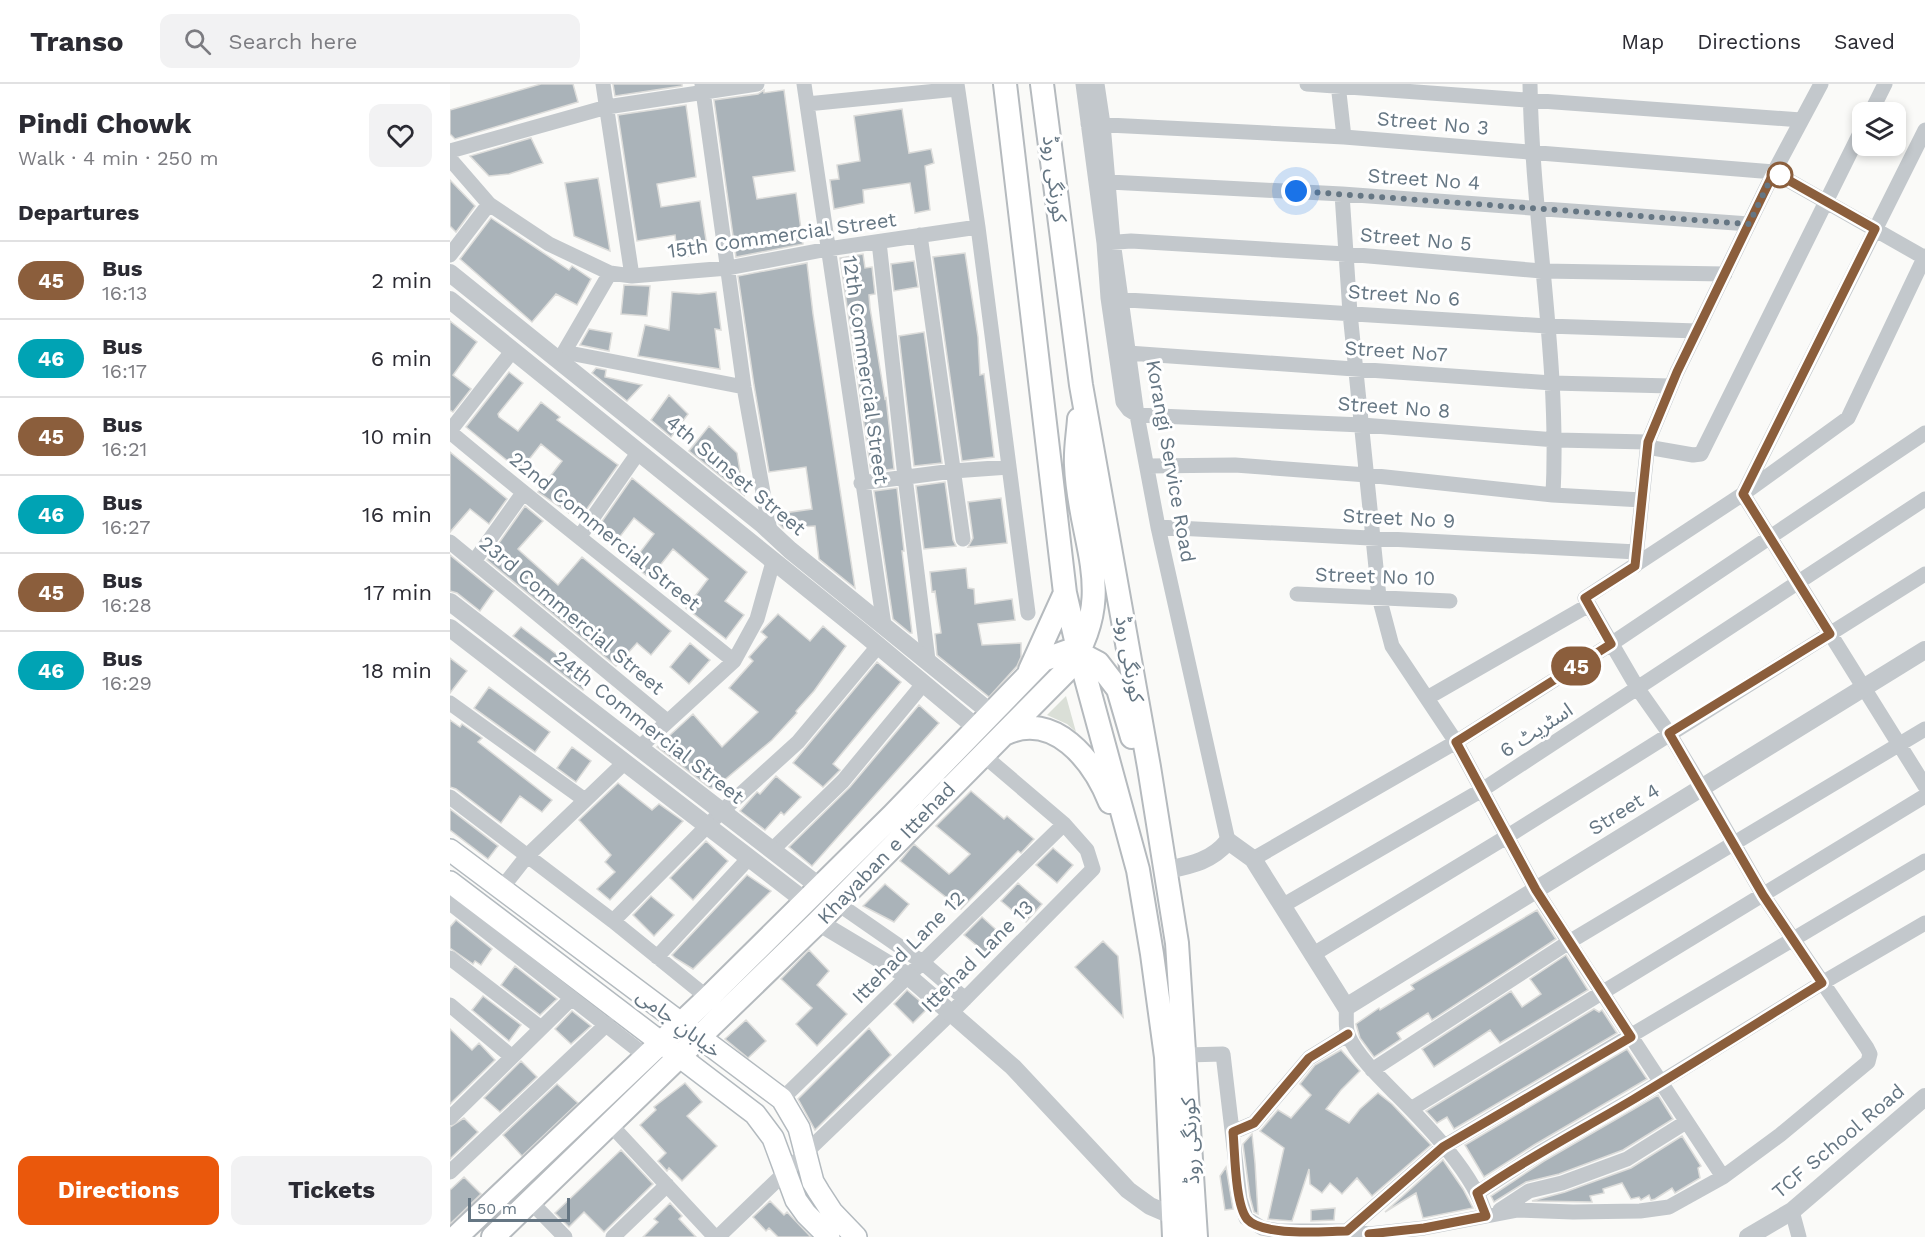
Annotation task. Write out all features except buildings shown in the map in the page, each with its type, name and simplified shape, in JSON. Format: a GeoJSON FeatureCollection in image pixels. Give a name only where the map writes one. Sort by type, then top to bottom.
{"type":"FeatureCollection","features":[{"type":"Feature","properties":{"kind":"main road","name":"کورنگی روڈ"},"geometry":{"type":"LineString","coordinates":[[1005,84],[1065,593],[1138,870],[1166,1057],[1172,1169],[1182,1228]]}},
{"type":"Feature","properties":{"kind":"main road","name":"کورنگی روڈ"},"geometry":{"type":"LineString","coordinates":[[1042,84],[1082,385],[1167,870],[1177,943],[1186,1055],[1182,1228]]}},
{"type":"Feature","properties":{"kind":"main road","name":"Khayaban e Ittehad"},"geometry":{"type":"LineString","coordinates":[[493,1237],[818,922],[982,754],[1060,679],[1079,653],[1091,621],[1095,592],[1076,465],[1082,385]]}},
{"type":"Feature","properties":{"kind":"main road"},"geometry":{"type":"LineString","coordinates":[[1035,667],[1065,593]]}},
{"type":"Feature","properties":{"kind":"main road"},"geometry":{"type":"LineString","coordinates":[[1035,667],[1068,651],[1079,653],[1098,663],[1110,675],[1118,689],[1128,731],[1149,767]]}},
{"type":"Feature","properties":{"kind":"main road"},"geometry":{"type":"LineString","coordinates":[[1035,667],[1051,659],[1058,663],[1061,670],[1060,679]]}},
{"type":"Feature","properties":{"kind":"main road","name":"Khayaban e Ittehad"},"geometry":{"type":"LineString","coordinates":[[456,1237],[708,998],[985,721],[1035,667]]}},
{"type":"Feature","properties":{"kind":"main road"},"geometry":{"type":"LineString","coordinates":[[1000,736],[1015,729],[1043,728],[1061,737],[1075,748],[1104,788],[1138,870]]}},
{"type":"Feature","properties":{"kind":"main road","name":"خیابانِ جامی"},"geometry":{"type":"LineString","coordinates":[[450,850],[782,1100],[799,1128],[813,1182],[831,1212],[854,1236]]}},
{"type":"Feature","properties":{"kind":"main road","name":"خیابانِ جامی"},"geometry":{"type":"LineString","coordinates":[[450,882],[654,1050],[680,1057],[755,1114],[773,1138],[782,1159],[779,1178],[806,1214],[829,1237]]}},
{"type":"Feature","properties":{"kind":"street"},"geometry":{"type":"LineString","coordinates":[[603,84],[632,276]]}},
{"type":"Feature","properties":{"kind":"street"},"geometry":{"type":"LineString","coordinates":[[450,151],[607,107],[702,88],[757,84]]}},
{"type":"Feature","properties":{"kind":"street","name":"12th Commercial Street"},"geometry":{"type":"LineString","coordinates":[[804,84],[879,622]]}},
{"type":"Feature","properties":{"kind":"street"},"geometry":{"type":"LineString","coordinates":[[1083,84],[1096,124]]}},
{"type":"Feature","properties":{"kind":"street"},"geometry":{"type":"LineString","coordinates":[[1096,124],[1097,84]]}},
{"type":"Feature","properties":{"kind":"street"},"geometry":{"type":"LineString","coordinates":[[1307,84],[1801,120]]}},
{"type":"Feature","properties":{"kind":"street"},"geometry":{"type":"LineString","coordinates":[[1530,84],[1556,440],[1553,495]]}},
{"type":"Feature","properties":{"kind":"street"},"geometry":{"type":"LineString","coordinates":[[1636,559],[1648,444],[1671,386],[1697,331],[1774,172],[1821,84]]}},
{"type":"Feature","properties":{"kind":"street"},"geometry":{"type":"LineString","coordinates":[[1876,102],[1885,84]]}},
{"type":"Feature","properties":{"kind":"street"},"geometry":{"type":"LineString","coordinates":[[1338,85],[1344,137]]}},
{"type":"Feature","properties":{"kind":"street"},"geometry":{"type":"LineString","coordinates":[[807,104],[957,86],[978,227],[1028,613]]}},
{"type":"Feature","properties":{"kind":"street"},"geometry":{"type":"LineString","coordinates":[[702,88],[766,528],[761,537],[749,543]]}},
{"type":"Feature","properties":{"kind":"street","name":"Street No 3"},"geometry":{"type":"LineString","coordinates":[[1096,124],[1344,137],[1774,172]]}},
{"type":"Feature","properties":{"kind":"street","name":"Korangi Service Road"},"geometry":{"type":"LineString","coordinates":[[1096,124],[1123,354],[1148,466],[1158,527],[1228,841]]}},
{"type":"Feature","properties":{"kind":"street"},"geometry":{"type":"LineString","coordinates":[[1743,494],[1925,130]]}},
{"type":"Feature","properties":{"kind":"street"},"geometry":{"type":"LineString","coordinates":[[1826,201],[1852,150]]}},
{"type":"Feature","properties":{"kind":"street","name":"15th Commercial Street"},"geometry":{"type":"LineString","coordinates":[[450,159],[489,204],[549,244],[610,273],[632,276],[728,268],[828,249],[978,227]]}},
{"type":"Feature","properties":{"kind":"street"},"geometry":{"type":"LineString","coordinates":[[1186,1055],[1223,1053],[1240,1199],[1246,1218],[1252,1224],[1280,1231],[1347,1231],[1369,1234],[1424,1228],[1518,1210],[1640,1211],[1669,1207],[1723,1177],[1780,1135],[1870,1059],[1867,1048],[1763,895],[1702,788],[1669,733],[1638,689],[1585,598],[1636,559],[1743,494],[1848,418],[1925,257],[1774,172]]}},
{"type":"Feature","properties":{"kind":"street","name":"Street No 4"},"geometry":{"type":"LineString","coordinates":[[1102,184],[1342,194],[1749,224]]}},
{"type":"Feature","properties":{"kind":"street"},"geometry":{"type":"LineString","coordinates":[[1342,194],[1350,313],[1373,538],[1380,597],[1392,646],[1456,742],[1536,890],[1659,1083],[1723,1177]]}},
{"type":"Feature","properties":{"kind":"street","name":"Street No 8"},"geometry":{"type":"LineString","coordinates":[[1137,415],[1362,425],[1556,440],[1648,444],[1693,456],[1701,454],[1826,201]]}},
{"type":"Feature","properties":{"kind":"street"},"geometry":{"type":"LineString","coordinates":[[450,255],[489,204]]}},
{"type":"Feature","properties":{"kind":"street"},"geometry":{"type":"LineString","coordinates":[[920,236],[963,539]]}},
{"type":"Feature","properties":{"kind":"street"},"geometry":{"type":"LineString","coordinates":[[879,242],[904,477],[928,660]]}},
{"type":"Feature","properties":{"kind":"street","name":"Street No 5"},"geometry":{"type":"LineString","coordinates":[[1109,242],[1346,254],[1542,271],[1725,274]]}},
{"type":"Feature","properties":{"kind":"street","name":"4th Sunset Street"},"geometry":{"type":"LineString","coordinates":[[450,273],[562,356],[790,550],[928,660],[985,721]]}},
{"type":"Feature","properties":{"kind":"street"},"geometry":{"type":"LineString","coordinates":[[610,273],[562,356],[744,387]]}},
{"type":"Feature","properties":{"kind":"street","name":"Street No 6"},"geometry":{"type":"LineString","coordinates":[[1115,299],[1547,326],[1697,331]]}},
{"type":"Feature","properties":{"kind":"street"},"geometry":{"type":"LineString","coordinates":[[450,300],[924,683],[985,721]]}},
{"type":"Feature","properties":{"kind":"street"},"geometry":{"type":"LineString","coordinates":[[450,431],[513,350]]}},
{"type":"Feature","properties":{"kind":"street","name":"Street No7"},"geometry":{"type":"LineString","coordinates":[[1123,354],[1552,383],[1671,386]]}},
{"type":"Feature","properties":{"kind":"street","name":"22nd Commercial Street"},"geometry":{"type":"LineString","coordinates":[[450,431],[523,493],[734,661]]}},
{"type":"Feature","properties":{"kind":"street"},"geometry":{"type":"LineString","coordinates":[[1253,859],[1456,742],[1611,644],[1925,434]]}},
{"type":"Feature","properties":{"kind":"street"},"geometry":{"type":"LineString","coordinates":[[580,537],[638,453]]}},
{"type":"Feature","properties":{"kind":"street"},"geometry":{"type":"LineString","coordinates":[[1148,466],[1235,465],[1367,475],[1553,495],[1642,500]]}},
{"type":"Feature","properties":{"kind":"street"},"geometry":{"type":"LineString","coordinates":[[861,483],[953,471],[1009,467]]}},
{"type":"Feature","properties":{"kind":"street"},"geometry":{"type":"LineString","coordinates":[[475,560],[523,493]]}},
{"type":"Feature","properties":{"kind":"street"},"geometry":{"type":"LineString","coordinates":[[1743,494],[1925,786]]}},
{"type":"Feature","properties":{"kind":"street","name":"اسٹریٹ 6"},"geometry":{"type":"LineString","coordinates":[[1282,906],[1482,790],[1925,499]]}},
{"type":"Feature","properties":{"kind":"street","name":"Street No 9"},"geometry":{"type":"LineString","coordinates":[[1158,527],[1373,538],[1636,559]]}},
{"type":"Feature","properties":{"kind":"street","name":"23rd Commercial Street"},"geometry":{"type":"LineString","coordinates":[[450,542],[475,560],[668,721]]}},
{"type":"Feature","properties":{"kind":"street"},"geometry":{"type":"LineString","coordinates":[[639,748],[734,661],[757,619],[779,555],[790,550]]}},
{"type":"Feature","properties":{"kind":"street"},"geometry":{"type":"LineString","coordinates":[[1312,955],[1508,836],[1925,574]]}},
{"type":"Feature","properties":{"kind":"street","name":"Street No 10"},"geometry":{"type":"LineString","coordinates":[[1297,594],[1450,601]]}},
{"type":"Feature","properties":{"kind":"street","name":"24th Commercial Street"},"geometry":{"type":"LineString","coordinates":[[450,602],[772,850],[813,894]]}},
{"type":"Feature","properties":{"kind":"street"},"geometry":{"type":"LineString","coordinates":[[1427,698],[1589,605]]}},
{"type":"Feature","properties":{"kind":"street"},"geometry":{"type":"LineString","coordinates":[[863,633],[879,622]]}},
{"type":"Feature","properties":{"kind":"street"},"geometry":{"type":"LineString","coordinates":[[450,628],[706,827],[749,858],[813,894]]}},
{"type":"Feature","properties":{"kind":"street"},"geometry":{"type":"LineString","coordinates":[[613,921],[721,812],[798,742],[879,645]]}},
{"type":"Feature","properties":{"kind":"street","name":"Street 4"},"geometry":{"type":"LineString","coordinates":[[1346,1007],[1925,650]]}},
{"type":"Feature","properties":{"kind":"street"},"geometry":{"type":"LineString","coordinates":[[772,850],[843,781],[924,683]]}},
{"type":"Feature","properties":{"kind":"street"},"geometry":{"type":"LineString","coordinates":[[450,703],[585,800]]}},
{"type":"Feature","properties":{"kind":"street"},"geometry":{"type":"LineString","coordinates":[[1372,1070],[1569,942],[1925,729]]}},
{"type":"Feature","properties":{"kind":"street","name":"Ittehad Lane 13"},"geometry":{"type":"LineString","coordinates":[[716,1237],[951,1013],[1093,869],[1087,850],[1064,824],[982,754]]}},
{"type":"Feature","properties":{"kind":"street"},"geometry":{"type":"LineString","coordinates":[[501,889],[527,856],[625,762]]}},
{"type":"Feature","properties":{"kind":"street"},"geometry":{"type":"LineString","coordinates":[[1411,1109],[1925,796]]}},
{"type":"Feature","properties":{"kind":"street"},"geometry":{"type":"LineString","coordinates":[[450,797],[613,921],[708,998]]}},
{"type":"Feature","properties":{"kind":"street","name":"Ittehad Lane 12"},"geometry":{"type":"LineString","coordinates":[[782,1100],[1064,824]]}},
{"type":"Feature","properties":{"kind":"street"},"geometry":{"type":"LineString","coordinates":[[1167,870],[1203,861],[1221,850],[1228,841],[1253,859],[1346,1007],[1348,1034],[1372,1070],[1411,1109],[1443,1147],[1477,1193],[1490,1215]]}},
{"type":"Feature","properties":{"kind":"street"},"geometry":{"type":"LineString","coordinates":[[657,957],[749,858]]}},
{"type":"Feature","properties":{"kind":"street"},"geometry":{"type":"LineString","coordinates":[[1347,1231],[1443,1147],[1794,941],[1925,861]]}},
{"type":"Feature","properties":{"kind":"street"},"geometry":{"type":"LineString","coordinates":[[450,903],[607,1024],[654,1050]]}},
{"type":"Feature","properties":{"kind":"street"},"geometry":{"type":"LineString","coordinates":[[837,903],[922,962],[965,999]]}},
{"type":"Feature","properties":{"kind":"street"},"geometry":{"type":"LineString","coordinates":[[818,922],[908,976],[1013,1067],[1128,1190],[1182,1228]]}},
{"type":"Feature","properties":{"kind":"street"},"geometry":{"type":"LineString","coordinates":[[1477,1193],[1545,1149],[1925,923]]}},
{"type":"Feature","properties":{"kind":"street"},"geometry":{"type":"LineString","coordinates":[[450,958],[541,1028]]}},
{"type":"Feature","properties":{"kind":"street"},"geometry":{"type":"LineString","coordinates":[[450,1118],[572,998]]}},
{"type":"Feature","properties":{"kind":"street"},"geometry":{"type":"LineString","coordinates":[[451,1008],[512,1057]]}},
{"type":"Feature","properties":{"kind":"street"},"geometry":{"type":"LineString","coordinates":[[450,1172],[607,1024]]}},
{"type":"Feature","properties":{"kind":"street"},"geometry":{"type":"LineString","coordinates":[[1233,1132],[1254,1123],[1309,1058],[1348,1034]]}},
{"type":"Feature","properties":{"kind":"street","name":"TCF School Road"},"geometry":{"type":"LineString","coordinates":[[1748,1237],[1792,1211],[1925,1097]]}},
{"type":"Feature","properties":{"kind":"street"},"geometry":{"type":"LineString","coordinates":[[1490,1215],[1529,1191],[1580,1177],[1626,1160],[1686,1122]]}},
{"type":"Feature","properties":{"kind":"street"},"geometry":{"type":"LineString","coordinates":[[610,1124],[716,1237]]}},
{"type":"Feature","properties":{"kind":"street"},"geometry":{"type":"LineString","coordinates":[[613,1237],[668,1185]]}},
{"type":"Feature","properties":{"kind":"street"},"geometry":{"type":"LineString","coordinates":[[530,1201],[565,1237]]}},
{"type":"Feature","properties":{"kind":"street"},"geometry":{"type":"LineString","coordinates":[[1792,1211],[1799,1237]]}},
{"type":"Feature","properties":{"kind":"shaded area"},"geometry":{"type":"Polygon","coordinates":[[[1066,696],[1076,732],[1067,724],[1047,715],[1066,696]]]}},
{"type":"Feature","properties":{"kind":"bus line","name":"45"},"geometry":{"type":"LineString","coordinates":[[1348,1034],[1309,1058],[1254,1123],[1233,1132],[1240,1199],[1246,1218],[1252,1224],[1280,1231],[1347,1231],[1443,1147],[1631,1037],[1536,890],[1456,742],[1611,644],[1585,598],[1635,566],[1648,442],[1677,372],[1774,172],[1875,229],[1743,494],[1830,634],[1669,733],[1763,895],[1822,983],[1635,1098],[1503,1175],[1477,1193],[1486,1216],[1424,1228],[1369,1234]]}},
{"type":"Feature","properties":{"kind":"route"},"geometry":{"type":"LineString","coordinates":[[1296,191],[1749,224],[1774,172],[1780,175]]}}]}
